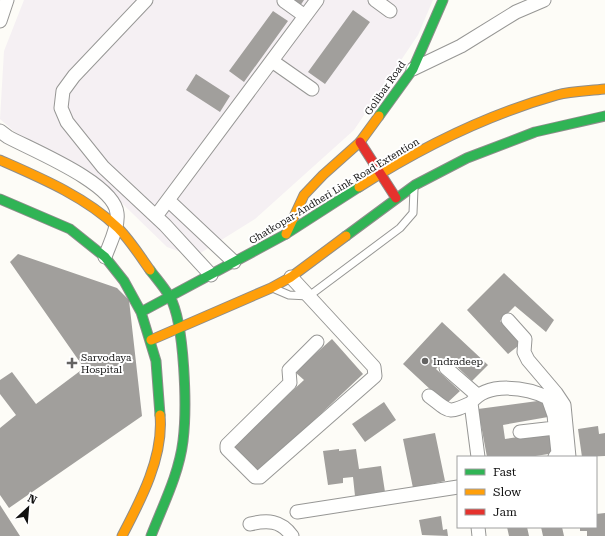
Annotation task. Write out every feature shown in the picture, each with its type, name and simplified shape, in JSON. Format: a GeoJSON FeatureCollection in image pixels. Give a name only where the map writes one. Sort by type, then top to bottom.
{"type":"FeatureCollection","features":[{"type":"Feature","properties":{"kind":"main road","name":"Golibar Road"},"geometry":{"type":"LineString","coordinates":[[286,234],[304,195],[323,175],[360,142],[413,69],[442,0]]}},
{"type":"Feature","properties":{"kind":"main road","name":"Ghatkopar-Andheri Link Road Extention"},"geometry":{"type":"LineString","coordinates":[[141,312],[286,234],[380,174],[411,156],[476,123],[558,95],[605,89]]}},
{"type":"Feature","properties":{"kind":"main road"},"geometry":{"type":"LineString","coordinates":[[151,340],[180,326],[271,288],[291,277],[415,185],[467,158],[535,132],[605,116]]}},
{"type":"Feature","properties":{"kind":"main road"},"geometry":{"type":"LineString","coordinates":[[360,142],[396,198]]}},
{"type":"Feature","properties":{"kind":"main road"},"geometry":{"type":"LineString","coordinates":[[0,160],[35,175],[90,206],[115,226],[170,297],[180,326],[184,383],[183,441],[170,448],[143,492],[122,536]]}},
{"type":"Feature","properties":{"kind":"main road"},"geometry":{"type":"LineString","coordinates":[[0,199],[70,230],[105,258],[124,281],[141,312],[151,340],[156,361],[161,423],[170,448],[174,478],[151,536]]}},
{"type":"Feature","properties":{"kind":"main road"},"geometry":{"type":"LineString","coordinates":[[143,492],[164,504]]}},
{"type":"Feature","properties":{"kind":"street"},"geometry":{"type":"LineString","coordinates":[[0,21],[7,0]]}},
{"type":"Feature","properties":{"kind":"street"},"geometry":{"type":"LineString","coordinates":[[146,0],[74,76],[63,91],[61,108],[68,122],[103,167],[156,216],[211,275]]}},
{"type":"Feature","properties":{"kind":"street"},"geometry":{"type":"LineString","coordinates":[[156,216],[316,0]]}},
{"type":"Feature","properties":{"kind":"street"},"geometry":{"type":"LineString","coordinates":[[375,0],[390,11]]}},
{"type":"Feature","properties":{"kind":"street"},"geometry":{"type":"LineString","coordinates":[[413,69],[461,46],[516,12],[544,0]]}},
{"type":"Feature","properties":{"kind":"street"},"geometry":{"type":"LineString","coordinates":[[284,1],[305,16]]}},
{"type":"Feature","properties":{"kind":"street"},"geometry":{"type":"LineString","coordinates":[[272,60],[312,89]]}},
{"type":"Feature","properties":{"kind":"street"},"geometry":{"type":"LineString","coordinates":[[0,131],[8,138],[85,177],[97,186],[111,200],[117,212],[115,226],[105,258]]}},
{"type":"Feature","properties":{"kind":"street"},"geometry":{"type":"LineString","coordinates":[[168,200],[234,262]]}},
{"type":"Feature","properties":{"kind":"street"},"geometry":{"type":"LineString","coordinates":[[291,277],[374,367],[375,376],[260,477],[255,477],[227,450],[227,444],[290,383],[289,370],[317,342]]}},
{"type":"Feature","properties":{"kind":"street"},"geometry":{"type":"LineString","coordinates":[[508,320],[525,339],[524,352],[528,360],[552,388],[564,405],[559,456]]}},
{"type":"Feature","properties":{"kind":"street"},"geometry":{"type":"LineString","coordinates":[[446,368],[474,399],[478,456]]}},
{"type":"Feature","properties":{"kind":"street"},"geometry":{"type":"LineString","coordinates":[[429,396],[449,411],[454,411],[474,399],[508,387],[537,392],[548,398],[554,415],[559,456]]}},
{"type":"Feature","properties":{"kind":"street"},"geometry":{"type":"LineString","coordinates":[[537,392],[552,388]]}},
{"type":"Feature","properties":{"kind":"street"},"geometry":{"type":"LineString","coordinates":[[520,432],[555,428]]}},
{"type":"Feature","properties":{"kind":"street"},"geometry":{"type":"LineString","coordinates":[[297,512],[457,487]]}},
{"type":"Feature","properties":{"kind":"street"},"geometry":{"type":"LineString","coordinates":[[250,524],[266,520],[281,525],[292,536]]}},
{"type":"Feature","properties":{"kind":"lane"},"geometry":{"type":"LineString","coordinates":[[271,288],[289,295],[309,296],[400,228],[413,213],[415,185]]}},
{"type":"Feature","properties":{"kind":"shaded area"},"geometry":{"type":"Polygon","coordinates":[[[24,0],[433,0],[418,35],[354,130],[255,219],[194,257],[167,247],[96,178],[18,135],[0,119],[4,51],[24,0]]]}},
{"type":"Feature","properties":{"kind":"building"},"geometry":{"type":"Polygon","coordinates":[[[292,0],[304,0],[300,6],[292,0]]]}},
{"type":"Feature","properties":{"kind":"building"},"geometry":{"type":"Polygon","coordinates":[[[353,10],[370,22],[325,84],[308,72],[353,10]]]}},
{"type":"Feature","properties":{"kind":"building"},"geometry":{"type":"Polygon","coordinates":[[[273,11],[288,21],[244,82],[229,71],[273,11]]]}},
{"type":"Feature","properties":{"kind":"building"},"geometry":{"type":"Polygon","coordinates":[[[196,74],[230,96],[220,112],[186,90],[196,74]]]}},
{"type":"Feature","properties":{"kind":"building"},"geometry":{"type":"Polygon","coordinates":[[[18,254],[117,288],[129,300],[142,416],[9,508],[0,495],[0,428],[16,415],[0,394],[0,380],[12,372],[36,404],[84,368],[10,262],[18,254]]]}},
{"type":"Feature","properties":{"kind":"building"},"geometry":{"type":"Polygon","coordinates":[[[504,273],[554,320],[546,332],[515,306],[500,321],[523,342],[508,354],[467,310],[504,273]]]}},
{"type":"Feature","properties":{"kind":"building","name":"Indradeep"},"geometry":{"type":"Polygon","coordinates":[[[442,322],[488,365],[472,381],[447,357],[436,369],[460,391],[446,404],[403,364],[442,322]]]}},
{"type":"Feature","properties":{"kind":"building"},"geometry":{"type":"Polygon","coordinates":[[[332,339],[363,374],[256,475],[231,448],[304,380],[295,372],[332,339]]]}},
{"type":"Feature","properties":{"kind":"building"},"geometry":{"type":"Polygon","coordinates":[[[545,400],[548,417],[503,425],[505,439],[551,432],[555,453],[536,456],[487,456],[478,409],[545,400]]]}},
{"type":"Feature","properties":{"kind":"building"},"geometry":{"type":"Polygon","coordinates":[[[384,402],[396,420],[365,442],[352,424],[384,402]]]}},
{"type":"Feature","properties":{"kind":"building"},"geometry":{"type":"Polygon","coordinates":[[[598,426],[599,434],[605,433],[605,456],[582,456],[578,429],[598,426]]]}},
{"type":"Feature","properties":{"kind":"building"},"geometry":{"type":"Polygon","coordinates":[[[435,433],[445,481],[413,488],[403,439],[435,433]]]}},
{"type":"Feature","properties":{"kind":"building"},"geometry":{"type":"Polygon","coordinates":[[[339,449],[339,451],[356,449],[359,469],[381,466],[385,492],[355,496],[353,477],[343,478],[343,483],[328,485],[323,451],[339,449]]]}},
{"type":"Feature","properties":{"kind":"building"},"geometry":{"type":"Polygon","coordinates":[[[0,505],[20,536],[0,536],[0,505]]]}},
{"type":"Feature","properties":{"kind":"building"},"geometry":{"type":"Polygon","coordinates":[[[605,513],[605,536],[587,536],[587,531],[580,531],[580,528],[597,528],[597,514],[605,513]]]}},
{"type":"Feature","properties":{"kind":"building"},"geometry":{"type":"Polygon","coordinates":[[[441,516],[443,530],[447,529],[448,536],[422,535],[419,520],[441,516]]]}},
{"type":"Feature","properties":{"kind":"building"},"geometry":{"type":"Polygon","coordinates":[[[507,528],[527,528],[529,536],[509,536],[507,528]]]}},
{"type":"Feature","properties":{"kind":"building"},"geometry":{"type":"Polygon","coordinates":[[[541,528],[562,528],[564,536],[543,536],[541,528]]]}},
{"type":"Feature","properties":{"kind":"traffic: fast"},"geometry":{"type":"LineString","coordinates":[[379,116],[413,69],[443,0]]}},
{"type":"Feature","properties":{"kind":"traffic: fast"},"geometry":{"type":"LineString","coordinates":[[346,236],[415,185],[467,158],[535,132],[605,116]]}},
{"type":"Feature","properties":{"kind":"traffic: fast"},"geometry":{"type":"LineString","coordinates":[[141,312],[286,234],[359,187]]}},
{"type":"Feature","properties":{"kind":"traffic: fast"},"geometry":{"type":"LineString","coordinates":[[0,199],[70,229],[105,257],[124,281],[141,312],[156,361],[160,415]]}},
{"type":"Feature","properties":{"kind":"traffic: fast"},"geometry":{"type":"LineString","coordinates":[[150,270],[168,293],[175,310],[182,346],[185,388],[184,427],[181,453],[170,489],[151,536]]}},
{"type":"Feature","properties":{"kind":"traffic: slow"},"geometry":{"type":"LineString","coordinates":[[359,187],[430,146],[505,112],[557,95],[605,89]]}},
{"type":"Feature","properties":{"kind":"traffic: slow"},"geometry":{"type":"LineString","coordinates":[[286,234],[304,195],[323,175],[360,142],[379,116]]}},
{"type":"Feature","properties":{"kind":"traffic: slow"},"geometry":{"type":"LineString","coordinates":[[0,160],[62,189],[92,207],[118,228],[135,248],[150,270]]}},
{"type":"Feature","properties":{"kind":"traffic: slow"},"geometry":{"type":"LineString","coordinates":[[151,340],[271,288],[291,277],[346,236]]}},
{"type":"Feature","properties":{"kind":"traffic: slow"},"geometry":{"type":"LineString","coordinates":[[122,536],[137,508],[155,462],[160,430],[160,415]]}},
{"type":"Feature","properties":{"kind":"traffic: jam"},"geometry":{"type":"LineString","coordinates":[[360,142],[396,198]]}},
{"type":"Feature","properties":{"kind":"place","name":"Indradeep"},"geometry":{"type":"Point","coordinates":[425,361]}},
{"type":"Feature","properties":{"kind":"place","name":"Sarvodaya Hospital"},"geometry":{"type":"Point","coordinates":[72,363]}}]}
